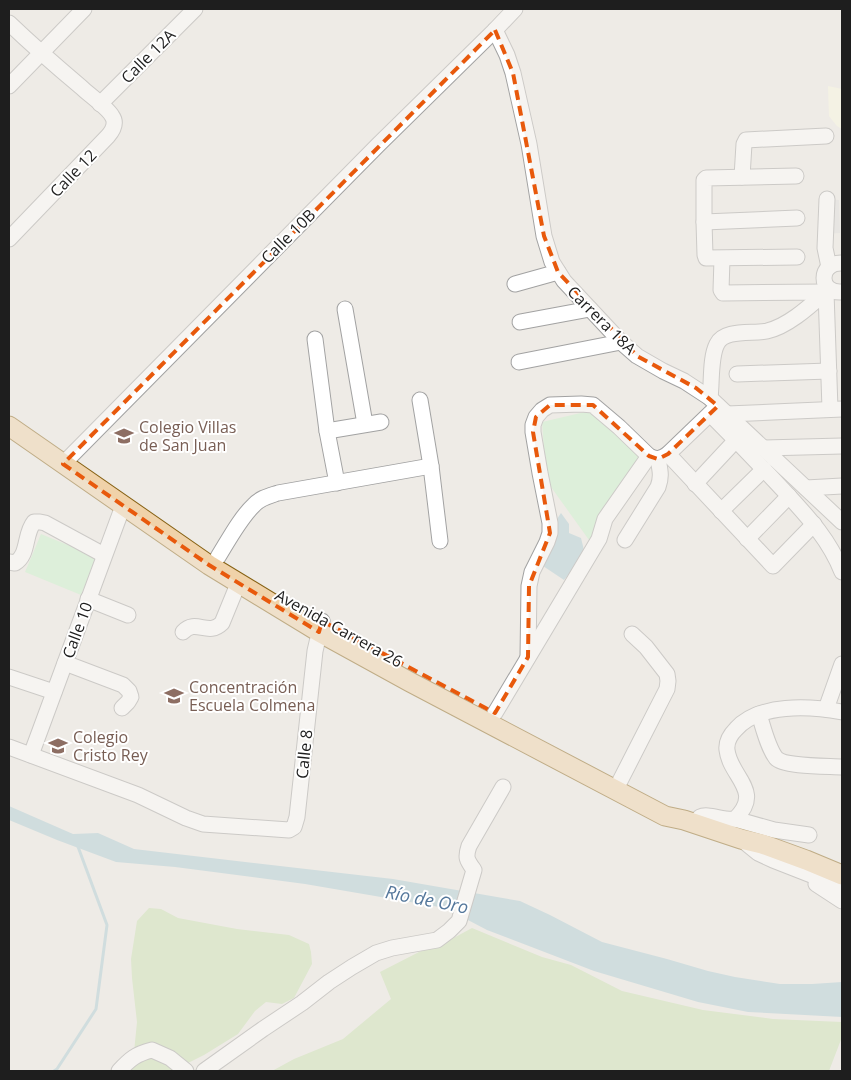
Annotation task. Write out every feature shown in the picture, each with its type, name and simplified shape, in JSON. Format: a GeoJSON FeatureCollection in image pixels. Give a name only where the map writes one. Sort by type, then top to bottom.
{"type":"FeatureCollection","features":[{"type":"Feature","properties":{"kind":"main road","name":"Avenida Carrera 26"},"geometry":{"type":"LineString","coordinates":[[9,411],[123,506],[238,584],[321,626],[375,650],[495,713],[670,808],[689,822]]}},
{"type":"Feature","properties":{"kind":"main road","name":"Avenida Carrera 26"},"geometry":{"type":"LineString","coordinates":[[9,426],[68,459],[321,626],[410,682],[665,816],[762,844],[842,875]]}},
{"type":"Feature","properties":{"kind":"street"},"geometry":{"type":"LineString","coordinates":[[9,86],[84,9]]}},
{"type":"Feature","properties":{"kind":"street","name":"Calle 12A"},"geometry":{"type":"LineString","coordinates":[[100,104],[195,9]]}},
{"type":"Feature","properties":{"kind":"street","name":"Calle 10B"},"geometry":{"type":"LineString","coordinates":[[68,459],[515,9]]}},
{"type":"Feature","properties":{"kind":"street","name":"Calle 12"},"geometry":{"type":"LineString","coordinates":[[9,23],[100,104],[112,116],[114,124],[113,130],[108,136],[9,239]]}},
{"type":"Feature","properties":{"kind":"street","name":"Carrera 18A"},"geometry":{"type":"LineString","coordinates":[[495,30],[513,73],[529,144],[544,236],[552,262],[564,281],[621,342],[637,356],[684,381],[764,448],[842,522]]}},
{"type":"Feature","properties":{"kind":"street"},"geometry":{"type":"LineString","coordinates":[[742,177],[744,144],[746,140],[826,136]]}},
{"type":"Feature","properties":{"kind":"street"},"geometry":{"type":"LineString","coordinates":[[796,176],[705,179],[704,222],[705,257],[708,259],[797,257]]}},
{"type":"Feature","properties":{"kind":"street"},"geometry":{"type":"LineString","coordinates":[[827,199],[825,248],[836,265],[824,276],[826,286],[832,291]]}},
{"type":"Feature","properties":{"kind":"street"},"geometry":{"type":"LineString","coordinates":[[704,222],[797,218]]}},
{"type":"Feature","properties":{"kind":"street"},"geometry":{"type":"LineString","coordinates":[[722,259],[721,290],[723,293],[832,291]]}},
{"type":"Feature","properties":{"kind":"street"},"geometry":{"type":"LineString","coordinates":[[515,284],[558,272]]}},
{"type":"Feature","properties":{"kind":"street"},"geometry":{"type":"LineString","coordinates":[[495,713],[600,539],[605,519],[658,456],[716,408],[836,409],[829,371],[832,291]]}},
{"type":"Feature","properties":{"kind":"street"},"geometry":{"type":"LineString","coordinates":[[832,291],[780,327],[767,331],[724,336],[717,342],[713,354],[716,408],[736,440],[814,524],[832,549],[842,572]]}},
{"type":"Feature","properties":{"kind":"street"},"geometry":{"type":"LineString","coordinates":[[345,309],[365,424]]}},
{"type":"Feature","properties":{"kind":"street"},"geometry":{"type":"LineString","coordinates":[[520,322],[590,309]]}},
{"type":"Feature","properties":{"kind":"street"},"geometry":{"type":"LineString","coordinates":[[315,339],[327,431],[337,483]]}},
{"type":"Feature","properties":{"kind":"street"},"geometry":{"type":"LineString","coordinates":[[519,362],[621,342]]}},
{"type":"Feature","properties":{"kind":"street"},"geometry":{"type":"LineString","coordinates":[[737,374],[829,371]]}},
{"type":"Feature","properties":{"kind":"street"},"geometry":{"type":"LineString","coordinates":[[420,400],[431,466],[440,541]]}},
{"type":"Feature","properties":{"kind":"street"},"geometry":{"type":"LineString","coordinates":[[528,657],[529,586],[534,566],[547,542],[550,532],[533,425],[536,417],[542,410],[550,406],[593,405],[695,484],[773,566],[814,524]]}},
{"type":"Feature","properties":{"kind":"street"},"geometry":{"type":"LineString","coordinates":[[327,431],[381,422]]}},
{"type":"Feature","properties":{"kind":"street"},"geometry":{"type":"LineString","coordinates":[[695,484],[736,440]]}},
{"type":"Feature","properties":{"kind":"street"},"geometry":{"type":"LineString","coordinates":[[764,448],[842,446]]}},
{"type":"Feature","properties":{"kind":"street"},"geometry":{"type":"LineString","coordinates":[[625,540],[658,487],[661,473],[658,456]]}},
{"type":"Feature","properties":{"kind":"street"},"geometry":{"type":"LineString","coordinates":[[218,558],[254,504],[266,497],[278,493],[431,466]]}},
{"type":"Feature","properties":{"kind":"street"},"geometry":{"type":"LineString","coordinates":[[721,511],[764,469]]}},
{"type":"Feature","properties":{"kind":"street"},"geometry":{"type":"LineString","coordinates":[[806,488],[842,486]]}},
{"type":"Feature","properties":{"kind":"street"},"geometry":{"type":"LineString","coordinates":[[747,539],[789,496]]}},
{"type":"Feature","properties":{"kind":"street","name":"Calle 10"},"geometry":{"type":"LineString","coordinates":[[31,755],[123,506]]}},
{"type":"Feature","properties":{"kind":"street"},"geometry":{"type":"LineString","coordinates":[[9,562],[15,563],[22,558],[30,526],[34,522],[45,523],[104,555]]}},
{"type":"Feature","properties":{"kind":"street"},"geometry":{"type":"LineString","coordinates":[[183,632],[193,626],[218,628],[222,623],[238,584]]}},
{"type":"Feature","properties":{"kind":"street"},"geometry":{"type":"LineString","coordinates":[[88,599],[128,615]]}},
{"type":"Feature","properties":{"kind":"street","name":"Calle 8"},"geometry":{"type":"LineString","coordinates":[[31,755],[138,796],[203,824],[290,830],[294,828],[297,817],[314,651],[321,626]]}},
{"type":"Feature","properties":{"kind":"street"},"geometry":{"type":"LineString","coordinates":[[620,780],[667,689],[668,681],[667,674],[662,667],[646,647],[632,634]]}},
{"type":"Feature","properties":{"kind":"street"},"geometry":{"type":"LineString","coordinates":[[65,663],[123,685],[129,691],[131,697],[122,708]]}},
{"type":"Feature","properties":{"kind":"street"},"geometry":{"type":"LineString","coordinates":[[826,709],[842,664]]}},
{"type":"Feature","properties":{"kind":"street"},"geometry":{"type":"LineString","coordinates":[[9,677],[54,692]]}},
{"type":"Feature","properties":{"kind":"street"},"geometry":{"type":"LineString","coordinates":[[735,819],[745,806],[747,794],[728,756],[728,740],[733,731],[750,718],[774,710],[795,708],[826,709],[842,712]]}},
{"type":"Feature","properties":{"kind":"street"},"geometry":{"type":"LineString","coordinates":[[759,714],[774,756],[778,760],[785,763],[842,767]]}},
{"type":"Feature","properties":{"kind":"street"},"geometry":{"type":"LineString","coordinates":[[9,747],[31,755]]}},
{"type":"Feature","properties":{"kind":"street"},"geometry":{"type":"LineString","coordinates":[[204,1071],[329,982],[376,953],[392,948],[437,940],[449,931],[459,921],[474,870],[468,862],[466,855],[469,846],[503,787]]}},
{"type":"Feature","properties":{"kind":"street"},"geometry":{"type":"LineString","coordinates":[[689,822],[706,816],[727,820],[735,819],[774,830],[809,835]]}},
{"type":"Feature","properties":{"kind":"street"},"geometry":{"type":"LineString","coordinates":[[741,839],[758,853],[772,860],[842,887]]}},
{"type":"Feature","properties":{"kind":"street"},"geometry":{"type":"LineString","coordinates":[[791,867],[842,900]]}},
{"type":"Feature","properties":{"kind":"street"},"geometry":{"type":"LineString","coordinates":[[119,1071],[129,1060],[152,1050],[170,1058],[186,1071]]}},
{"type":"Feature","properties":{"kind":"highlighted area"},"geometry":{"type":"Polygon","coordinates":[[[495,30],[513,73],[544,236],[558,272],[637,356],[696,388],[718,406],[668,454],[658,459],[649,456],[593,405],[550,405],[536,417],[533,432],[550,533],[529,586],[528,657],[495,713],[322,621],[319,632],[209,565],[63,464],[495,30]]]}},
{"type":"Feature","properties":{"kind":"shaded area"},"geometry":{"type":"Polygon","coordinates":[[[828,86],[842,89],[842,129],[829,116],[828,86]]]}},
{"type":"Feature","properties":{"kind":"shaded area"},"geometry":{"type":"Polygon","coordinates":[[[827,199],[839,200],[840,233],[826,234],[827,199]]]}},
{"type":"Feature","properties":{"kind":"green space"},"geometry":{"type":"Polygon","coordinates":[[[589,411],[639,456],[589,540],[546,480],[542,422],[589,411]]]}},
{"type":"Feature","properties":{"kind":"green space"},"geometry":{"type":"Polygon","coordinates":[[[41,534],[97,557],[81,595],[25,572],[41,534]]]}},
{"type":"Feature","properties":{"kind":"green space"},"geometry":{"type":"Polygon","coordinates":[[[149,908],[161,909],[178,918],[237,929],[289,935],[309,944],[312,964],[294,998],[282,1004],[266,1002],[255,1011],[238,1034],[204,1055],[172,1071],[109,1071],[134,1052],[137,1022],[131,959],[137,921],[149,908]]]}},
{"type":"Feature","properties":{"kind":"green space"},"geometry":{"type":"Polygon","coordinates":[[[472,928],[542,957],[571,965],[622,991],[703,1010],[773,1019],[842,1022],[842,1037],[829,1071],[272,1071],[294,1059],[343,1039],[391,999],[380,972],[472,928]]]}},
{"type":"Feature","properties":{"kind":"water"},"geometry":{"type":"Polygon","coordinates":[[[561,513],[569,524],[569,533],[581,538],[584,550],[577,564],[564,580],[540,564],[561,513]]]}},
{"type":"Feature","properties":{"kind":"water","name":"Río de Oro"},"geometry":{"type":"Polygon","coordinates":[[[9,806],[73,834],[98,833],[134,849],[393,879],[520,901],[602,942],[735,977],[780,984],[842,982],[842,1017],[748,1012],[698,1002],[594,971],[487,930],[445,908],[305,884],[175,867],[116,862],[9,820],[9,806]]]}},
{"type":"Feature","properties":{"kind":"waterway"},"geometry":{"type":"LineString","coordinates":[[54,1071],[96,1009],[107,925],[77,844]]}},
{"type":"Feature","properties":{"kind":"place","name":"Colegio Villas de San Juan"},"geometry":{"type":"Point","coordinates":[124,436]}},
{"type":"Feature","properties":{"kind":"place","name":"Concentración Escuela Colmena"},"geometry":{"type":"Point","coordinates":[174,696]}},
{"type":"Feature","properties":{"kind":"place","name":"Colegio Cristo Rey"},"geometry":{"type":"Point","coordinates":[58,746]}}]}
